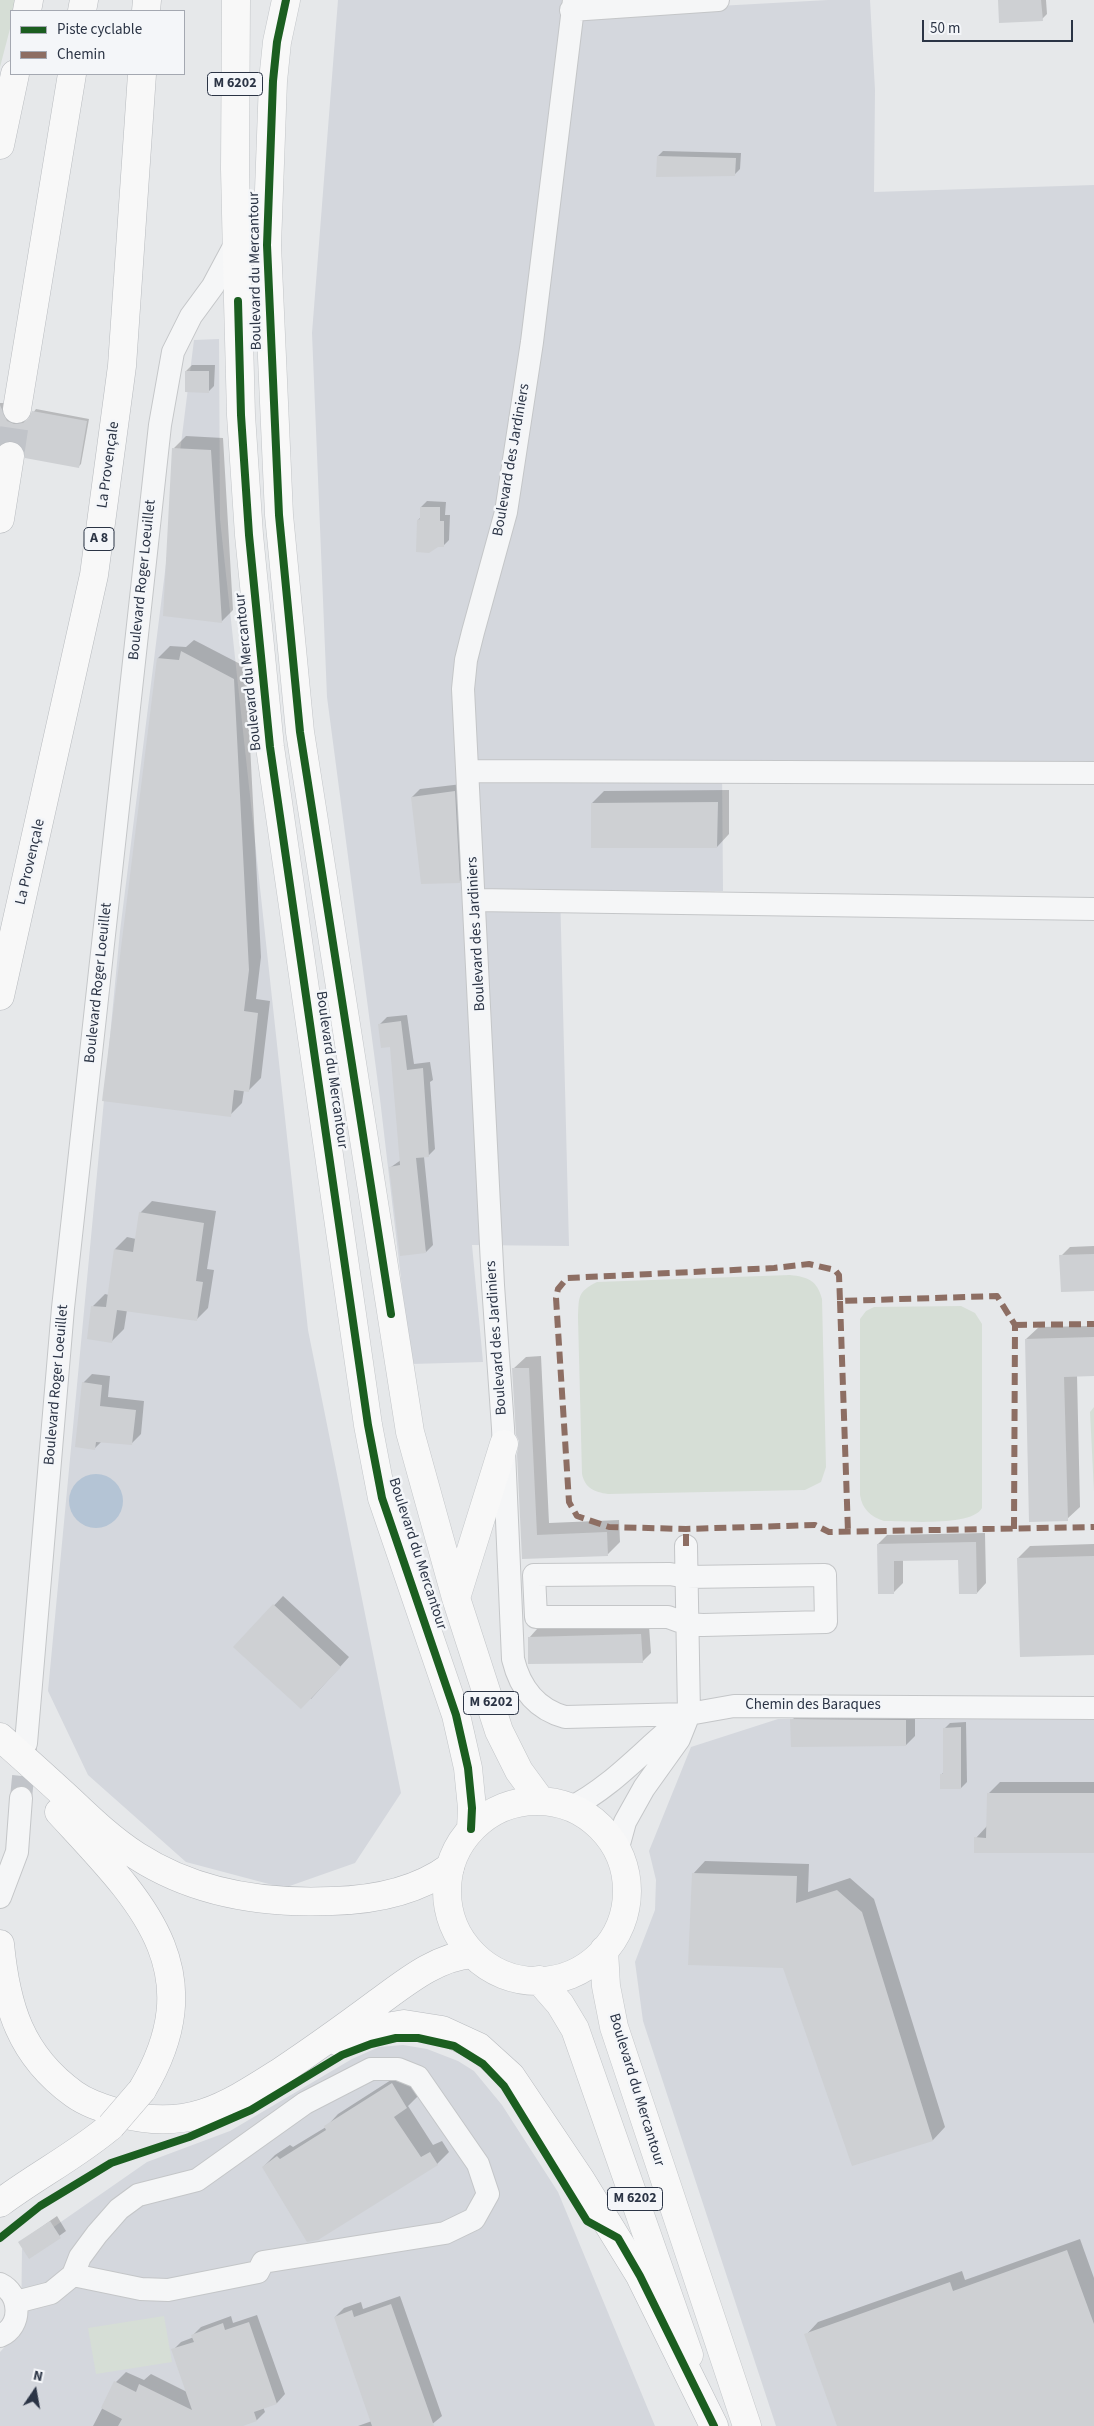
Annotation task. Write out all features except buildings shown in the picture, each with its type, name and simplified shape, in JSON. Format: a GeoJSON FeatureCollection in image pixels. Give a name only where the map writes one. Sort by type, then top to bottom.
{"type":"FeatureCollection","features":[{"type":"Feature","properties":{"kind":"main road","name":"Boulevard du Mercantour"},"geometry":{"type":"LineString","coordinates":[[236,0],[237,241],[241,415],[248,526],[270,747],[368,1425],[382,1498],[456,1715],[468,1768],[472,1808],[471,1829]]}},
{"type":"Feature","properties":{"kind":"main road","name":"Boulevard du Mercantour"},"geometry":{"type":"LineString","coordinates":[[286,0],[276,42],[267,244],[279,515],[300,732],[410,1432],[456,1598],[499,1731],[519,1771],[541,1801]]}},
{"type":"Feature","properties":{"kind":"main road"},"geometry":{"type":"LineString","coordinates":[[0,145],[15,75]]}},
{"type":"Feature","properties":{"kind":"main road"},"geometry":{"type":"LineString","coordinates":[[18,408],[72,75]]}},
{"type":"Feature","properties":{"kind":"main road","name":"La Provençale"},"geometry":{"type":"LineString","coordinates":[[0,996],[94,574],[122,366],[142,75]]}},
{"type":"Feature","properties":{"kind":"main road"},"geometry":{"type":"LineString","coordinates":[[0,519],[10,456]]}},
{"type":"Feature","properties":{"kind":"main road"},"geometry":{"type":"LineString","coordinates":[[456,1598],[504,1444]]}},
{"type":"Feature","properties":{"kind":"main road"},"geometry":{"type":"LineString","coordinates":[[9,1742],[106,1833],[136,1856],[178,1877],[219,1893],[278,1901],[361,1900],[433,1880],[450,1867]]}},
{"type":"Feature","properties":{"kind":"main road"},"geometry":{"type":"LineString","coordinates":[[0,2203],[24,2185],[95,2140],[111,2126],[142,2090],[155,2067],[163,2044],[170,2011],[167,1961],[158,1935],[141,1906],[9,1742]]}},
{"type":"Feature","properties":{"kind":"main road"},"geometry":{"type":"LineString","coordinates":[[541,1801],[570,1808],[589,1818],[600,1828],[617,1851],[624,1867],[626,1902],[615,1936],[604,1950],[586,1966],[563,1977],[539,1980],[514,1978],[492,1969],[472,1954],[456,1930],[449,1910],[446,1889],[450,1867],[458,1847],[471,1829],[491,1813],[515,1803],[541,1801]]}},
{"type":"Feature","properties":{"kind":"main road"},"geometry":{"type":"LineString","coordinates":[[0,1944],[9,2005],[18,2029],[34,2055],[57,2082],[82,2100],[101,2108],[142,2119],[173,2120],[201,2114],[231,2103],[312,2051],[429,1968],[460,1955],[472,1954]]}},
{"type":"Feature","properties":{"kind":"main road","name":"Boulevard du Mercantour"},"geometry":{"type":"LineString","coordinates":[[604,1950],[606,1986],[614,2027],[747,2426]]}},
{"type":"Feature","properties":{"kind":"main road","name":"M 6202"},"geometry":{"type":"LineString","coordinates":[[539,1980],[560,2004],[575,2029],[714,2426]]}},
{"type":"Feature","properties":{"kind":"main road"},"geometry":{"type":"LineString","coordinates":[[312,2051],[375,2029],[404,2024],[442,2030],[479,2047],[511,2076],[581,2180],[640,2276],[714,2426]]}},
{"type":"Feature","properties":{"kind":"street","name":"Boulevard des Jardiniers"},"geometry":{"type":"LineString","coordinates":[[689,1714],[566,1717],[552,1713],[526,1691],[517,1676],[512,1659],[504,1444],[493,1285],[469,771],[463,690],[466,660],[506,512],[520,426],[573,5],[718,0]]}},
{"type":"Feature","properties":{"kind":"street","name":"Boulevard Roger Loeuillet"},"geometry":{"type":"LineString","coordinates":[[9,1742],[64,1308],[160,425],[173,352],[191,316],[213,286],[237,241]]}},
{"type":"Feature","properties":{"kind":"street"},"geometry":{"type":"LineString","coordinates":[[469,771],[1094,773]]}},
{"type":"Feature","properties":{"kind":"street"},"geometry":{"type":"LineString","coordinates":[[475,900],[1094,909]]}},
{"type":"Feature","properties":{"kind":"street"},"geometry":{"type":"LineString","coordinates":[[617,1851],[626,1822],[644,1788],[678,1740],[689,1714],[686,1546]]}},
{"type":"Feature","properties":{"kind":"street"},"geometry":{"type":"LineString","coordinates":[[534,1575],[824,1576],[826,1622],[688,1624],[668,1617],[536,1617],[534,1575]]}},
{"type":"Feature","properties":{"kind":"street","name":"Chemin des Baraques"},"geometry":{"type":"LineString","coordinates":[[689,1714],[734,1706],[1094,1708]]}},
{"type":"Feature","properties":{"kind":"street"},"geometry":{"type":"LineString","coordinates":[[570,1808],[588,1799],[625,1770],[662,1733],[689,1714]]}},
{"type":"Feature","properties":{"kind":"street"},"geometry":{"type":"LineString","coordinates":[[0,1897],[17,1852],[21,1798]]}},
{"type":"Feature","properties":{"kind":"street"},"geometry":{"type":"LineString","coordinates":[[16,2302],[51,2293],[73,2275],[80,2257],[97,2234],[119,2209],[138,2195],[197,2180],[305,2103],[371,2070],[398,2069],[418,2077],[478,2164],[488,2194],[474,2219],[445,2233],[263,2262],[258,2272],[177,2288],[141,2289],[73,2275]]}},
{"type":"Feature","properties":{"kind":"street"},"geometry":{"type":"LineString","coordinates":[[0,2284],[12,2293],[16,2302],[15,2320],[11,2328],[0,2336]]}},
{"type":"Feature","properties":{"kind":"shaded area"},"geometry":{"type":"Polygon","coordinates":[[[0,0],[17,0],[15,10],[10,10],[10,29],[0,67],[0,0]]]}},
{"type":"Feature","properties":{"kind":"shaded area"},"geometry":{"type":"Polygon","coordinates":[[[338,0],[580,0],[608,12],[828,0],[870,0],[875,90],[874,192],[1094,185],[1094,764],[722,764],[723,891],[560,890],[569,1246],[472,1245],[483,1362],[411,1364],[380,1099],[327,697],[312,333],[338,0]]]}},
{"type":"Feature","properties":{"kind":"shaded area"},"geometry":{"type":"Polygon","coordinates":[[[219,339],[220,519],[308,1330],[401,1793],[355,1863],[284,1888],[186,1862],[88,1775],[48,1691],[120,931],[194,340],[219,339]]]}},
{"type":"Feature","properties":{"kind":"shaded area"},"geometry":{"type":"Polygon","coordinates":[[[790,1275],[807,1278],[811,1281],[822,1299],[826,1467],[821,1482],[805,1490],[608,1494],[591,1489],[585,1483],[582,1474],[578,1318],[579,1300],[582,1292],[597,1282],[790,1275]]]}},
{"type":"Feature","properties":{"kind":"shaded area"},"geometry":{"type":"Polygon","coordinates":[[[961,1306],[975,1313],[982,1324],[982,1508],[976,1514],[965,1518],[937,1522],[884,1521],[871,1515],[865,1508],[860,1495],[860,1319],[866,1311],[874,1307],[961,1306]]]}},
{"type":"Feature","properties":{"kind":"shaded area"},"geometry":{"type":"Polygon","coordinates":[[[1094,1407],[1094,1492],[1090,1412],[1094,1407]]]}},
{"type":"Feature","properties":{"kind":"shaded area"},"geometry":{"type":"Polygon","coordinates":[[[923,1717],[1094,1718],[1094,2426],[776,2426],[643,2021],[635,1962],[655,1910],[656,1880],[649,1851],[691,1747],[778,1719],[923,1717]]]}},
{"type":"Feature","properties":{"kind":"shaded area"},"geometry":{"type":"Polygon","coordinates":[[[403,2045],[427,2049],[458,2061],[474,2071],[502,2105],[558,2192],[655,2426],[0,2426],[0,2352],[21,2329],[22,2249],[147,2162],[230,2131],[352,2059],[379,2047],[403,2045]]]}},
{"type":"Feature","properties":{"kind":"shaded area"},"geometry":{"type":"Polygon","coordinates":[[[164,2316],[172,2362],[96,2374],[88,2328],[164,2316]]]}},
{"type":"Feature","properties":{"kind":"water"},"geometry":{"type":"Polygon","coordinates":[[[91,1474],[101,1474],[111,1478],[119,1486],[123,1501],[119,1516],[111,1524],[101,1528],[91,1528],[81,1524],[73,1516],[69,1506],[69,1496],[73,1486],[81,1478],[91,1474]]]}},
{"type":"Feature","properties":{"kind":"tunnel"},"geometry":{"type":"LineString","coordinates":[[10,456],[17,409]]}},
{"type":"Feature","properties":{"kind":"tunnel"},"geometry":{"type":"LineString","coordinates":[[21,1798],[26,1747]]}},
{"type":"Feature","properties":{"kind":"marked path"},"geometry":{"type":"LineString","coordinates":[[1014,1529],[1015,1325],[997,1296],[840,1301],[839,1275],[835,1270],[809,1264],[774,1268],[567,1278],[558,1289],[556,1298],[569,1502],[577,1516],[609,1527],[686,1529],[815,1525],[829,1532],[1094,1527]]}},
{"type":"Feature","properties":{"kind":"marked path"},"geometry":{"type":"LineString","coordinates":[[840,1301],[848,1532]]}},
{"type":"Feature","properties":{"kind":"marked path"},"geometry":{"type":"LineString","coordinates":[[1015,1325],[1094,1324]]}},
{"type":"Feature","properties":{"kind":"marked path"},"geometry":{"type":"LineString","coordinates":[[686,1529],[686,1546]]}},
{"type":"Feature","properties":{"kind":"cycle path"},"geometry":{"type":"LineString","coordinates":[[286,0],[277,42],[273,81],[267,245],[279,515],[300,732],[391,1314]]}},
{"type":"Feature","properties":{"kind":"cycle path"},"geometry":{"type":"LineString","coordinates":[[238,301],[241,415],[249,535],[270,747],[368,1425],[382,1498],[456,1715],[468,1768],[472,1808],[471,1829]]}},
{"type":"Feature","properties":{"kind":"cycle path"},"geometry":{"type":"LineString","coordinates":[[0,2238],[40,2206],[111,2163],[189,2137],[251,2110],[342,2055],[371,2044],[396,2038],[418,2038],[454,2046],[483,2064],[504,2086],[587,2221],[618,2238],[640,2276],[714,2426]]}}]}
